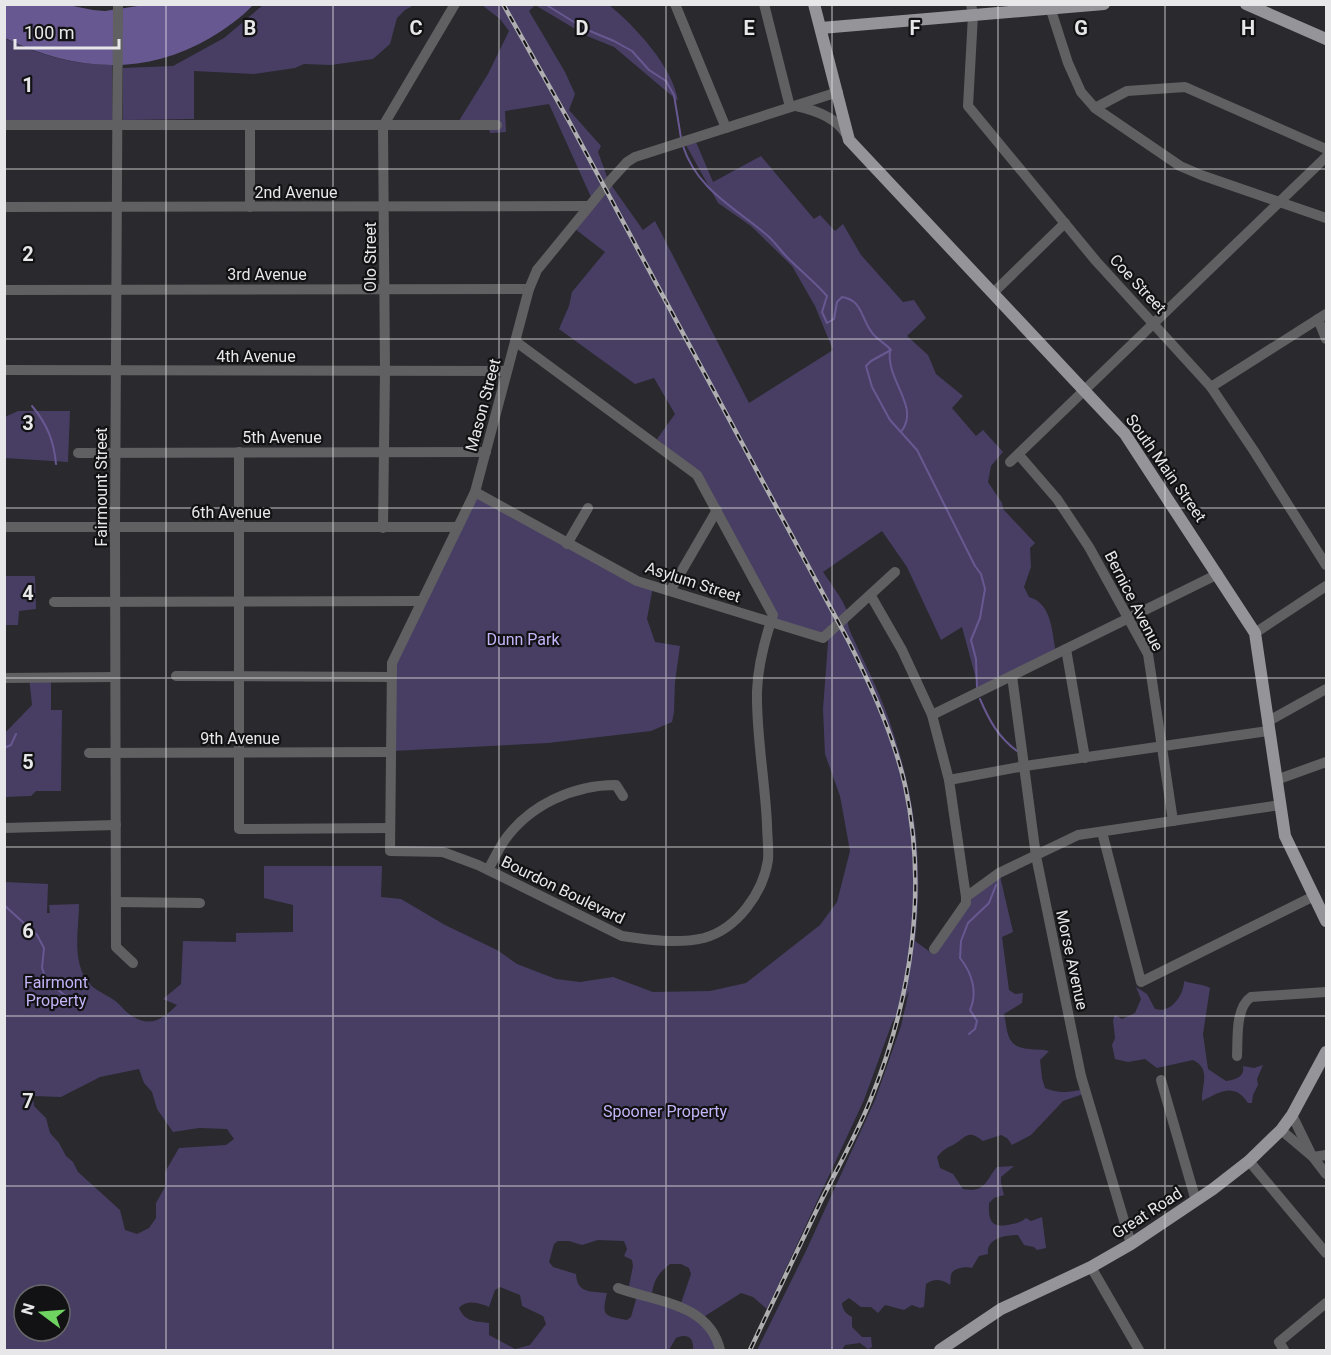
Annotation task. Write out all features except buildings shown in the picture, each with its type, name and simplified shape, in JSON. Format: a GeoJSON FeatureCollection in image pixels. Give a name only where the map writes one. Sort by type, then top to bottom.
{"type":"FeatureCollection","features":[{"type":"Feature","properties":{"kind":"main road"},"geometry":{"type":"LineString","coordinates":[[814,4],[849,140]]}},
{"type":"Feature","properties":{"kind":"main road"},"geometry":{"type":"LineString","coordinates":[[821,28],[972,10],[1104,4]]}},
{"type":"Feature","properties":{"kind":"main road"},"geometry":{"type":"LineString","coordinates":[[1246,4],[1267,8],[1326,39]]}},
{"type":"Feature","properties":{"kind":"main road","name":"South Main Street"},"geometry":{"type":"LineString","coordinates":[[849,140],[1125,434],[1255,633],[1285,836],[1326,921]]}},
{"type":"Feature","properties":{"kind":"main road","name":"Great Road"},"geometry":{"type":"LineString","coordinates":[[940,1350],[1001,1309],[1091,1267],[1131,1244],[1196,1201],[1249,1161],[1281,1130],[1292,1115],[1323,1065],[1326,1052]]}},
{"type":"Feature","properties":{"kind":"street"},"geometry":{"type":"LineString","coordinates":[[383,126],[454,4]]}},
{"type":"Feature","properties":{"kind":"street"},"geometry":{"type":"LineString","coordinates":[[675,4],[726,128]]}},
{"type":"Feature","properties":{"kind":"street"},"geometry":{"type":"LineString","coordinates":[[764,4],[793,106],[833,120],[842,127],[849,140]]}},
{"type":"Feature","properties":{"kind":"street","name":"Fairmount Street"},"geometry":{"type":"LineString","coordinates":[[118,5],[115,528],[116,947],[133,963]]}},
{"type":"Feature","properties":{"kind":"street"},"geometry":{"type":"LineString","coordinates":[[1050,6],[1072,72],[1081,92],[1095,108],[1180,166],[1326,218]]}},
{"type":"Feature","properties":{"kind":"street","name":"Coe Street"},"geometry":{"type":"LineString","coordinates":[[972,10],[968,106],[1123,292],[1211,387],[1326,565]]}},
{"type":"Feature","properties":{"kind":"street"},"geometry":{"type":"LineString","coordinates":[[1095,108],[1127,91],[1185,87],[1326,150]]}},
{"type":"Feature","properties":{"kind":"street","name":"Mason Street"},"geometry":{"type":"LineString","coordinates":[[390,851],[392,663],[475,492],[529,289],[537,270],[627,162],[635,157],[838,92]]}},
{"type":"Feature","properties":{"kind":"street"},"geometry":{"type":"LineString","coordinates":[[4,125],[497,125]]}},
{"type":"Feature","properties":{"kind":"street"},"geometry":{"type":"LineString","coordinates":[[250,126],[250,207]]}},
{"type":"Feature","properties":{"kind":"street","name":"Olo Street"},"geometry":{"type":"LineString","coordinates":[[383,126],[385,288],[383,528]]}},
{"type":"Feature","properties":{"kind":"street"},"geometry":{"type":"LineString","coordinates":[[1085,391],[1326,157]]}},
{"type":"Feature","properties":{"kind":"street","name":"2nd Avenue"},"geometry":{"type":"LineString","coordinates":[[4,207],[589,206]]}},
{"type":"Feature","properties":{"kind":"street"},"geometry":{"type":"LineString","coordinates":[[993,292],[1065,223]]}},
{"type":"Feature","properties":{"kind":"street","name":"3rd Avenue"},"geometry":{"type":"LineString","coordinates":[[4,290],[529,289]]}},
{"type":"Feature","properties":{"kind":"street"},"geometry":{"type":"LineString","coordinates":[[1211,387],[1322,317],[1326,339]]}},
{"type":"Feature","properties":{"kind":"street"},"geometry":{"type":"LineString","coordinates":[[515,341],[697,475],[773,615],[770,622]]}},
{"type":"Feature","properties":{"kind":"street","name":"4th Avenue"},"geometry":{"type":"LineString","coordinates":[[4,370],[507,370]]}},
{"type":"Feature","properties":{"kind":"street","name":"Bernice Avenue"},"geometry":{"type":"LineString","coordinates":[[1085,391],[1015,458],[1058,499],[1089,547],[1148,654],[1173,821]]}},
{"type":"Feature","properties":{"kind":"street"},"geometry":{"type":"LineString","coordinates":[[239,452],[239,829],[390,828]]}},
{"type":"Feature","properties":{"kind":"street","name":"5th Avenue"},"geometry":{"type":"LineString","coordinates":[[78,453],[486,452]]}},
{"type":"Feature","properties":{"kind":"street","name":"Asylum Street"},"geometry":{"type":"LineString","coordinates":[[475,492],[637,581],[823,638],[895,572]]}},
{"type":"Feature","properties":{"kind":"street"},"geometry":{"type":"LineString","coordinates":[[567,544],[588,508]]}},
{"type":"Feature","properties":{"kind":"street"},"geometry":{"type":"LineString","coordinates":[[670,591],[717,510]]}},
{"type":"Feature","properties":{"kind":"street","name":"6th Avenue"},"geometry":{"type":"LineString","coordinates":[[4,527],[458,527]]}},
{"type":"Feature","properties":{"kind":"street"},"geometry":{"type":"LineString","coordinates":[[932,715],[1218,574]]}},
{"type":"Feature","properties":{"kind":"street"},"geometry":{"type":"LineString","coordinates":[[1255,633],[1326,586]]}},
{"type":"Feature","properties":{"kind":"street"},"geometry":{"type":"LineString","coordinates":[[871,596],[902,650],[932,715],[949,780],[966,903],[934,949]]}},
{"type":"Feature","properties":{"kind":"street"},"geometry":{"type":"LineString","coordinates":[[54,602],[422,601]]}},
{"type":"Feature","properties":{"kind":"street","name":"Bourdon Boulevard"},"geometry":{"type":"LineString","coordinates":[[390,851],[443,852],[488,870],[622,936],[681,941],[706,938],[729,926],[746,909],[760,888],[768,860],[757,690],[762,651],[770,622]]}},
{"type":"Feature","properties":{"kind":"street"},"geometry":{"type":"LineString","coordinates":[[1066,649],[1085,758]]}},
{"type":"Feature","properties":{"kind":"street"},"geometry":{"type":"LineString","coordinates":[[176,676],[391,677]]}},
{"type":"Feature","properties":{"kind":"street","name":"Morse Avenue"},"geometry":{"type":"LineString","coordinates":[[1012,676],[1026,766],[1036,856],[1081,1076],[1131,1244]]}},
{"type":"Feature","properties":{"kind":"street"},"geometry":{"type":"LineString","coordinates":[[4,678],[115,678]]}},
{"type":"Feature","properties":{"kind":"street"},"geometry":{"type":"LineString","coordinates":[[949,780],[1026,766],[1162,747],[1268,726],[1326,689]]}},
{"type":"Feature","properties":{"kind":"street","name":"9th Avenue"},"geometry":{"type":"LineString","coordinates":[[89,753],[391,752]]}},
{"type":"Feature","properties":{"kind":"street"},"geometry":{"type":"LineString","coordinates":[[1276,780],[1326,762]]}},
{"type":"Feature","properties":{"kind":"street"},"geometry":{"type":"LineString","coordinates":[[488,870],[504,841],[524,819],[547,803],[571,792],[597,785],[616,785],[623,795]]}},
{"type":"Feature","properties":{"kind":"street"},"geometry":{"type":"LineString","coordinates":[[966,897],[999,873],[1078,835],[1280,805]]}},
{"type":"Feature","properties":{"kind":"street"},"geometry":{"type":"LineString","coordinates":[[4,828],[116,825]]}},
{"type":"Feature","properties":{"kind":"street"},"geometry":{"type":"LineString","coordinates":[[1102,831],[1141,982],[1314,896]]}},
{"type":"Feature","properties":{"kind":"street"},"geometry":{"type":"LineString","coordinates":[[116,902],[200,903]]}},
{"type":"Feature","properties":{"kind":"street"},"geometry":{"type":"LineString","coordinates":[[1237,1056],[1241,1009],[1244,1001],[1251,997],[1326,992]]}},
{"type":"Feature","properties":{"kind":"street"},"geometry":{"type":"LineString","coordinates":[[1161,1080],[1196,1201]]}},
{"type":"Feature","properties":{"kind":"street"},"geometry":{"type":"LineString","coordinates":[[1292,1115],[1313,1157],[1326,1174]]}},
{"type":"Feature","properties":{"kind":"street"},"geometry":{"type":"LineString","coordinates":[[1281,1130],[1313,1157],[1326,1155]]}},
{"type":"Feature","properties":{"kind":"street"},"geometry":{"type":"LineString","coordinates":[[1249,1161],[1326,1254]]}},
{"type":"Feature","properties":{"kind":"street"},"geometry":{"type":"LineString","coordinates":[[1091,1267],[1139,1350]]}},
{"type":"Feature","properties":{"kind":"street"},"geometry":{"type":"LineString","coordinates":[[618,1288],[688,1309],[707,1323],[720,1350]]}},
{"type":"Feature","properties":{"kind":"street"},"geometry":{"type":"LineString","coordinates":[[1282,1346],[1326,1303]]}},
{"type":"Feature","properties":{"kind":"green space"},"geometry":{"type":"Polygon","coordinates":[[[263,5],[414,5],[397,18],[390,44],[373,59],[331,65],[304,64],[295,68],[254,74],[194,71],[194,119],[123,120],[123,68],[173,66],[224,38],[263,5]]]}},
{"type":"Feature","properties":{"kind":"green space"},"geometry":{"type":"Polygon","coordinates":[[[482,5],[535,5],[529,11],[565,72],[575,94],[569,110],[601,146],[598,152],[609,182],[643,230],[655,221],[749,403],[833,350],[815,306],[792,266],[751,226],[718,203],[686,145],[696,142],[713,182],[761,156],[814,219],[820,215],[835,231],[843,224],[861,255],[903,302],[914,300],[926,318],[907,336],[928,355],[936,374],[963,396],[952,408],[976,436],[983,430],[1003,452],[991,466],[988,482],[1002,503],[1003,509],[1035,543],[1030,548],[1031,567],[1024,587],[1029,597],[1037,600],[1047,612],[1056,653],[979,690],[962,627],[941,640],[907,567],[882,531],[823,572],[847,611],[849,629],[884,706],[905,773],[918,855],[918,911],[915,941],[933,954],[972,898],[1000,876],[1013,932],[1002,937],[1009,990],[1015,994],[1023,993],[1022,1003],[1004,1014],[1009,1038],[1021,1048],[1049,1051],[1040,1060],[1045,1088],[1065,1092],[1085,1089],[1086,1093],[1063,1101],[1031,1135],[1012,1145],[1007,1138],[1001,1135],[983,1141],[973,1135],[967,1135],[942,1151],[937,1157],[940,1168],[953,1174],[963,1189],[971,1190],[984,1185],[997,1167],[1014,1166],[1001,1177],[1004,1195],[994,1198],[989,1203],[989,1215],[996,1225],[1000,1226],[1018,1223],[1026,1218],[1031,1221],[1042,1217],[1046,1248],[1037,1250],[1024,1245],[1018,1235],[998,1238],[990,1244],[988,1254],[979,1256],[972,1268],[963,1267],[954,1271],[950,1285],[938,1280],[926,1284],[924,1307],[912,1305],[904,1310],[885,1305],[878,1313],[871,1307],[861,1307],[849,1298],[842,1303],[843,1307],[852,1317],[852,1327],[862,1337],[871,1337],[872,1347],[868,1349],[860,1343],[845,1345],[842,1350],[757,1350],[805,1253],[875,1100],[901,1026],[909,991],[892,1023],[864,1100],[767,1309],[753,1297],[741,1293],[702,1318],[717,1350],[693,1350],[691,1340],[684,1336],[676,1338],[669,1350],[5,1350],[5,882],[48,884],[47,913],[50,913],[49,905],[79,904],[78,957],[83,974],[93,987],[114,1000],[127,1013],[145,1021],[162,1018],[177,1005],[163,999],[181,984],[183,941],[236,942],[236,933],[293,932],[293,905],[264,898],[264,866],[382,866],[381,897],[401,899],[445,925],[497,950],[517,964],[556,979],[580,982],[613,977],[653,992],[710,991],[746,983],[820,925],[837,902],[850,851],[840,796],[825,754],[823,709],[829,629],[818,638],[771,623],[773,614],[697,472],[657,439],[675,414],[654,378],[635,384],[559,329],[569,306],[572,292],[605,252],[570,225],[591,197],[549,104],[505,111],[506,132],[490,133],[488,125],[457,124],[488,74],[509,31],[500,19],[482,5]],[[139,1069],[100,1077],[61,1097],[33,1096],[34,1106],[46,1118],[50,1133],[78,1172],[120,1210],[125,1230],[137,1234],[149,1228],[156,1218],[156,1203],[165,1187],[165,1172],[179,1148],[226,1145],[234,1139],[227,1129],[199,1128],[173,1132],[157,1109],[152,1092],[144,1083],[139,1069]],[[598,1240],[582,1245],[569,1241],[558,1241],[554,1244],[549,1262],[553,1267],[576,1274],[582,1288],[607,1293],[604,1307],[606,1314],[627,1320],[631,1317],[637,1296],[628,1291],[632,1260],[624,1256],[627,1249],[624,1241],[598,1240]],[[670,1264],[655,1281],[652,1295],[680,1306],[691,1274],[689,1268],[681,1264],[670,1264]],[[500,1287],[495,1290],[489,1307],[478,1303],[466,1303],[459,1308],[461,1313],[474,1321],[489,1323],[489,1335],[515,1349],[530,1345],[546,1324],[543,1316],[522,1306],[520,1295],[500,1287]]]}},
{"type":"Feature","properties":{"kind":"green space"},"geometry":{"type":"Polygon","coordinates":[[[535,5],[609,5],[630,24],[661,61],[675,88],[678,101],[614,47],[587,36],[535,5]]]}},
{"type":"Feature","properties":{"kind":"green space"},"geometry":{"type":"Polygon","coordinates":[[[4,38],[57,58],[112,65],[113,127],[5,126],[4,38]]]}},
{"type":"Feature","properties":{"kind":"green space"},"geometry":{"type":"Polygon","coordinates":[[[18,411],[70,411],[68,462],[5,458],[5,417],[18,411]]]}},
{"type":"Feature","properties":{"kind":"green space","name":"Dunn Park"},"geometry":{"type":"Polygon","coordinates":[[[477,495],[653,586],[647,619],[655,642],[680,646],[672,722],[651,731],[548,743],[392,751],[395,662],[477,495]]]}},
{"type":"Feature","properties":{"kind":"green space"},"geometry":{"type":"Polygon","coordinates":[[[5,576],[35,576],[36,609],[19,611],[18,625],[5,625],[5,576]]]}},
{"type":"Feature","properties":{"kind":"green space"},"geometry":{"type":"Polygon","coordinates":[[[29,677],[51,677],[51,710],[62,710],[61,791],[36,791],[31,796],[5,797],[4,734],[32,705],[29,677]]]}},
{"type":"Feature","properties":{"kind":"green space"},"geometry":{"type":"Polygon","coordinates":[[[1184,981],[1210,988],[1203,1034],[1208,1069],[1226,1081],[1241,1075],[1243,1066],[1254,1068],[1263,1065],[1257,1079],[1258,1085],[1252,1103],[1248,1103],[1232,1091],[1221,1092],[1202,1101],[1204,1073],[1199,1064],[1193,1060],[1157,1068],[1145,1059],[1128,1062],[1115,1059],[1112,1045],[1115,1038],[1113,1020],[1115,1015],[1122,1019],[1135,1013],[1141,999],[1136,987],[1147,994],[1155,1009],[1161,1010],[1176,1002],[1182,992],[1184,981]]]}},
{"type":"Feature","properties":{"kind":"shaded area"},"geometry":{"type":"Polygon","coordinates":[[[151,4],[253,5],[221,31],[185,51],[134,64],[82,63],[30,49],[5,38],[4,5],[68,5],[105,11],[151,4]]]}},
{"type":"Feature","properties":{"kind":"waterway"},"geometry":{"type":"LineString","coordinates":[[545,4],[585,29],[632,51],[649,70],[666,81],[674,95],[681,138]]}},
{"type":"Feature","properties":{"kind":"waterway"},"geometry":{"type":"LineString","coordinates":[[683,146],[689,161],[708,186],[768,236],[827,296],[822,312],[827,323],[834,319],[837,302],[842,297],[849,299],[859,308],[871,332],[891,350],[866,366],[872,387],[890,420],[917,450],[981,574],[985,589],[980,618],[971,640],[976,659],[977,688]]}},
{"type":"Feature","properties":{"kind":"waterway"},"geometry":{"type":"LineString","coordinates":[[890,351],[893,373],[907,413],[906,423],[901,432]]}},
{"type":"Feature","properties":{"kind":"waterway"},"geometry":{"type":"LineString","coordinates":[[32,406],[49,433],[56,464]]}},
{"type":"Feature","properties":{"kind":"waterway"},"geometry":{"type":"LineString","coordinates":[[980,699],[995,728],[1017,751]]}},
{"type":"Feature","properties":{"kind":"waterway"},"geometry":{"type":"LineString","coordinates":[[4,748],[11,745],[16,734]]}},
{"type":"Feature","properties":{"kind":"waterway"},"geometry":{"type":"LineString","coordinates":[[969,1034],[975,1029],[977,1021],[970,1010],[974,990],[971,976],[960,958],[961,941],[968,923],[989,903],[996,885]]}},
{"type":"Feature","properties":{"kind":"waterway"},"geometry":{"type":"LineString","coordinates":[[4,905],[37,935],[44,948],[42,968],[47,982],[70,999]]}},
{"type":"Feature","properties":{"kind":"railway"},"geometry":{"type":"LineString","coordinates":[[503,4],[570,123],[849,642],[881,712],[905,785],[912,825],[915,905],[912,945],[896,1024],[865,1114],[750,1350]]}},
{"type":"Feature","properties":{"kind":"park label","name":"Fairmont Property"},"geometry":{"type":"Point","coordinates":[56,991]}},
{"type":"Feature","properties":{"kind":"park label","name":"Spooner Property"},"geometry":{"type":"Point","coordinates":[665,1111]}}]}
